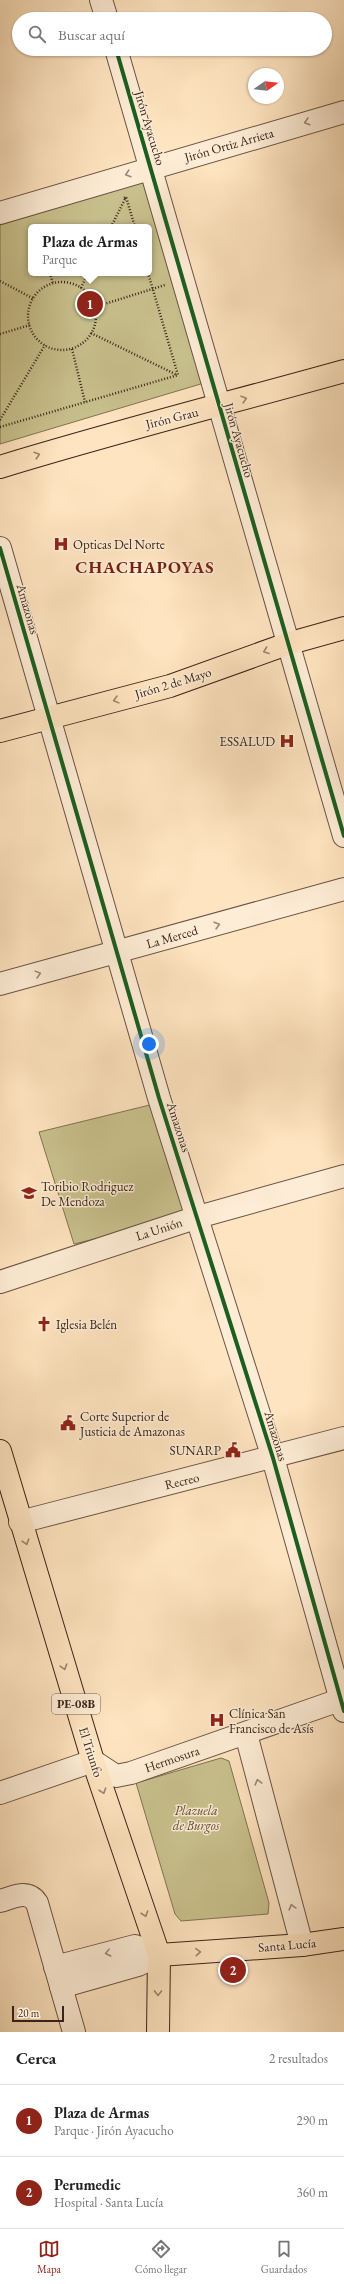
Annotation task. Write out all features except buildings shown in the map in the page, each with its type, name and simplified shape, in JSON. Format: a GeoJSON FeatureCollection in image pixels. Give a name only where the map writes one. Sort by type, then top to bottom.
{"type":"FeatureCollection","features":[{"type":"Feature","properties":{"kind":"main road","name":"Jirón Grau"},"geometry":{"type":"LineString","coordinates":[[0,467],[108,434],[218,406],[344,371]]}},
{"type":"Feature","properties":{"kind":"main road","name":"Jirón 2 de Mayo"},"geometry":{"type":"LineString","coordinates":[[0,731],[47,717],[170,686],[288,644],[344,628]]}},
{"type":"Feature","properties":{"kind":"main road","name":"El Triunfo"},"geometry":{"type":"LineString","coordinates":[[0,1451],[20,1522],[93,1761],[159,1955],[158,2032]]}},
{"type":"Feature","properties":{"kind":"main road","name":"Santa Lucía"},"geometry":{"type":"LineString","coordinates":[[159,1955],[302,1945],[344,1939]]}},
{"type":"Feature","properties":{"kind":"street"},"geometry":{"type":"LineString","coordinates":[[101,0],[105,12]]}},
{"type":"Feature","properties":{"kind":"street","name":"Jirón Ayacucho"},"geometry":{"type":"LineString","coordinates":[[118,56],[184,280],[218,406],[344,836]]}},
{"type":"Feature","properties":{"kind":"street","name":"Jirón Ortiz Arrieta"},"geometry":{"type":"LineString","coordinates":[[0,213],[151,167],[344,112]]}},
{"type":"Feature","properties":{"kind":"street","name":"Amazonas"},"geometry":{"type":"LineString","coordinates":[[0,548],[47,717],[159,1098],[198,1216],[273,1458],[343,1702]]}},
{"type":"Feature","properties":{"kind":"street","name":"La Merced"},"geometry":{"type":"LineString","coordinates":[[0,984],[344,889]]}},
{"type":"Feature","properties":{"kind":"street","name":"La Unión"},"geometry":{"type":"LineString","coordinates":[[0,1282],[198,1216],[344,1176]]}},
{"type":"Feature","properties":{"kind":"street","name":"Recreo"},"geometry":{"type":"LineString","coordinates":[[20,1522],[273,1458],[344,1438]]}},
{"type":"Feature","properties":{"kind":"street","name":"Hermosura"},"geometry":{"type":"LineString","coordinates":[[93,1761],[116,1776],[131,1773],[331,1704],[343,1702]]}},
{"type":"Feature","properties":{"kind":"street"},"geometry":{"type":"LineString","coordinates":[[246,1734],[302,1945]]}},
{"type":"Feature","properties":{"kind":"street"},"geometry":{"type":"LineString","coordinates":[[0,1793],[93,1761]]}},
{"type":"Feature","properties":{"kind":"street"},"geometry":{"type":"LineString","coordinates":[[0,1901],[25,1894],[33,1896],[37,1903],[74,2032]]}},
{"type":"Feature","properties":{"kind":"street","name":"Santa Lucía"},"geometry":{"type":"LineString","coordinates":[[58,1977],[135,1946],[159,1955]]}},
{"type":"Feature","properties":{"kind":"path"},"geometry":{"type":"LineString","coordinates":[[118,199],[126,197]]}},
{"type":"Feature","properties":{"kind":"path"},"geometry":{"type":"LineString","coordinates":[[112,224],[126,197]]}},
{"type":"Feature","properties":{"kind":"path"},"geometry":{"type":"LineString","coordinates":[[126,197],[134,224]]}},
{"type":"Feature","properties":{"kind":"path"},"geometry":{"type":"LineString","coordinates":[[51,276],[53,284]]}},
{"type":"Feature","properties":{"kind":"path"},"geometry":{"type":"LineString","coordinates":[[81,288],[87,276]]}},
{"type":"Feature","properties":{"kind":"path"},"geometry":{"type":"LineString","coordinates":[[149,276],[178,375]]}},
{"type":"Feature","properties":{"kind":"path"},"geometry":{"type":"LineString","coordinates":[[95,306],[184,280]]}},
{"type":"Feature","properties":{"kind":"path"},"geometry":{"type":"LineString","coordinates":[[0,281],[34,299]]}},
{"type":"Feature","properties":{"kind":"path"},"geometry":{"type":"LineString","coordinates":[[70,283],[81,288],[89,296],[95,306],[96,317],[91,333],[81,344],[72,349],[61,350],[45,345],[34,335],[30,325],[29,314],[34,299],[38,292],[53,284],[70,283]]}},
{"type":"Feature","properties":{"kind":"path"},"geometry":{"type":"LineString","coordinates":[[0,334],[30,325]]}},
{"type":"Feature","properties":{"kind":"path"},"geometry":{"type":"LineString","coordinates":[[91,333],[178,375]]}},
{"type":"Feature","properties":{"kind":"path"},"geometry":{"type":"LineString","coordinates":[[0,420],[45,345]]}},
{"type":"Feature","properties":{"kind":"path"},"geometry":{"type":"LineString","coordinates":[[72,349],[85,402]]}},
{"type":"Feature","properties":{"kind":"path"},"geometry":{"type":"LineString","coordinates":[[0,427],[178,375]]}},
{"type":"Feature","properties":{"kind":"green space"},"geometry":{"type":"Polygon","coordinates":[[[143,181],[204,383],[0,444],[0,225],[143,181]]]}},
{"type":"Feature","properties":{"kind":"green space"},"geometry":{"type":"Polygon","coordinates":[[[158,1103],[189,1216],[74,1244],[39,1132],[158,1103]]]}},
{"type":"Feature","properties":{"kind":"green space","name":"Plazuela de Burgos"},"geometry":{"type":"Polygon","coordinates":[[[221,1758],[229,1761],[269,1903],[268,1914],[181,1921],[175,1914],[136,1783],[221,1758]]]}},
{"type":"Feature","properties":{"kind":"cycle path"},"geometry":{"type":"LineString","coordinates":[[118,56],[344,836]]}},
{"type":"Feature","properties":{"kind":"cycle path"},"geometry":{"type":"LineString","coordinates":[[0,548],[159,1098],[273,1458],[344,1711]]}},
{"type":"Feature","properties":{"kind":"place","name":"Plaza de Armas"},"geometry":{"type":"Point","coordinates":[90,304]}},
{"type":"Feature","properties":{"kind":"place","name":"Opticas Del Norte"},"geometry":{"type":"Point","coordinates":[61,544]}},
{"type":"Feature","properties":{"kind":"place","name":"ESSALUD"},"geometry":{"type":"Point","coordinates":[287,741]}},
{"type":"Feature","properties":{"kind":"place","name":"Toribio Rodriguez De Mendoza"},"geometry":{"type":"Point","coordinates":[29,1193]}},
{"type":"Feature","properties":{"kind":"place","name":"Iglesia Belén"},"geometry":{"type":"Point","coordinates":[44,1324]}},
{"type":"Feature","properties":{"kind":"place","name":"Corte Superior de Justicia de Amazonas"},"geometry":{"type":"Point","coordinates":[68,1423]}},
{"type":"Feature","properties":{"kind":"place","name":"SUNARP"},"geometry":{"type":"Point","coordinates":[233,1450]}},
{"type":"Feature","properties":{"kind":"place","name":"Clínica San Francisco de Asís"},"geometry":{"type":"Point","coordinates":[217,1720]}},
{"type":"Feature","properties":{"kind":"place","name":"Perumedic"},"geometry":{"type":"Point","coordinates":[233,1970]}},
{"type":"Feature","properties":{"kind":"district","name":"CHACHAPOYAS"},"geometry":{"type":"Point","coordinates":[145,567]}}]}
